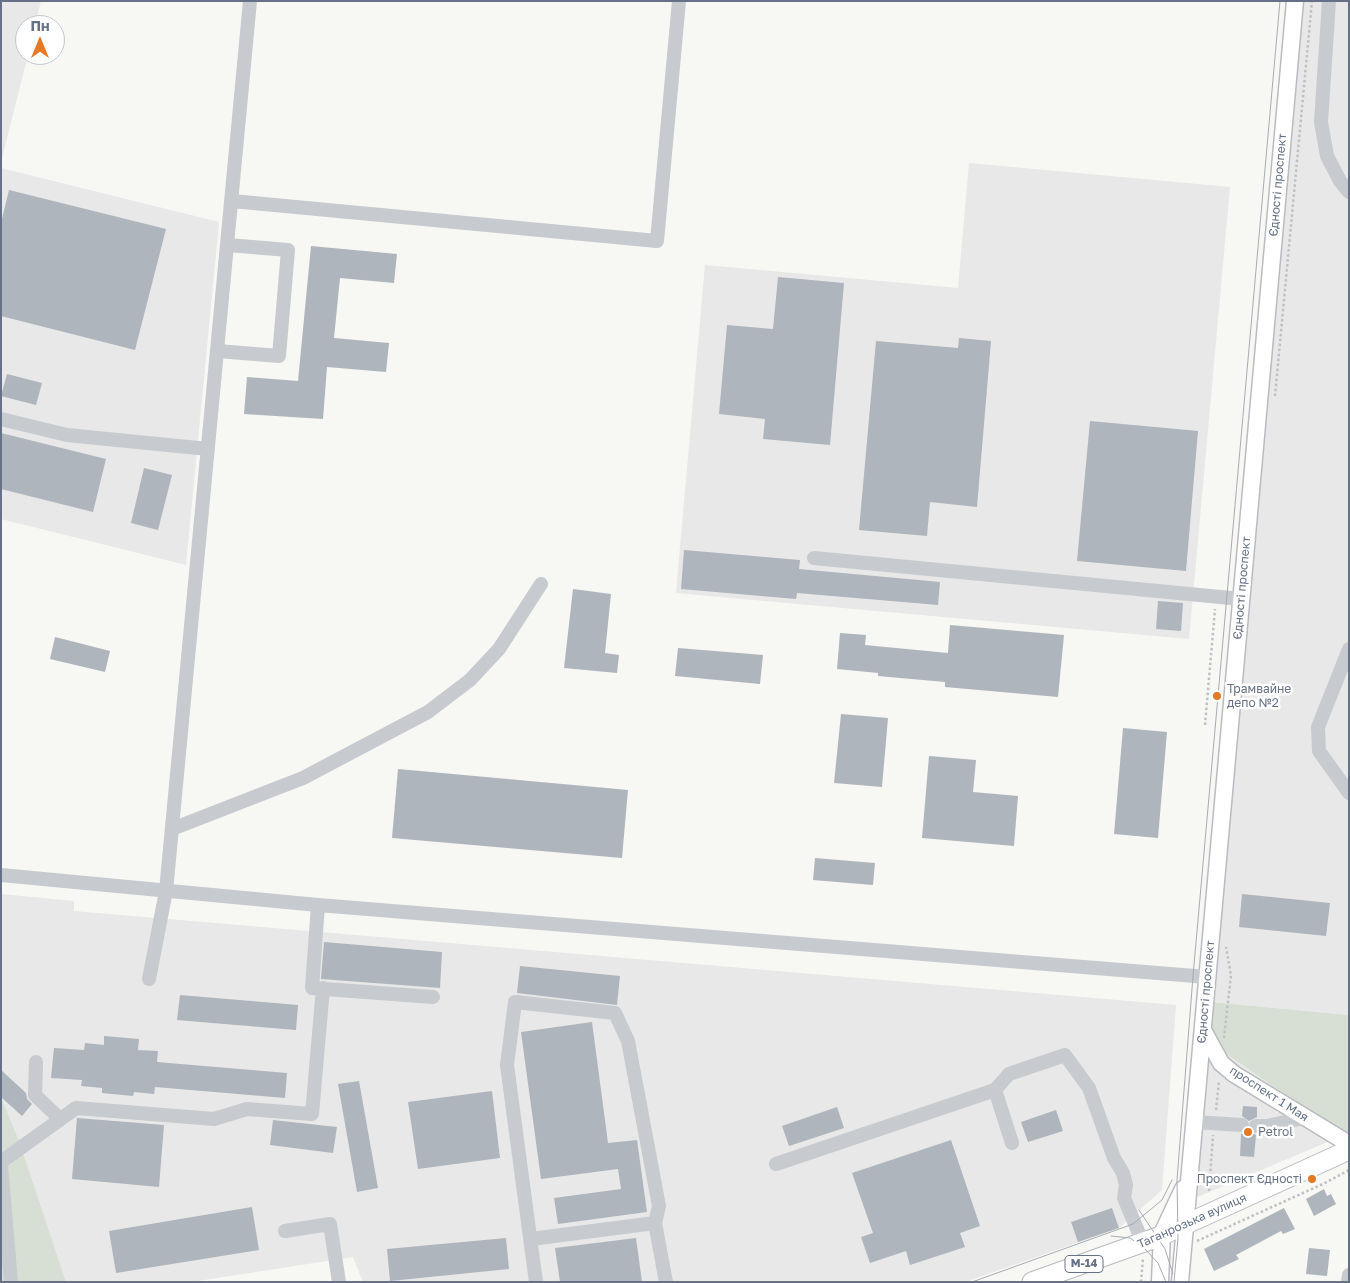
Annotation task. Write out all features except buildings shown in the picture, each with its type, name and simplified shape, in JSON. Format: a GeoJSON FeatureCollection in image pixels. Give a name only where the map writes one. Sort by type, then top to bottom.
{"type":"FeatureCollection","features":[{"type":"Feature","properties":{"kind":"highway","name":"Таганрозька вулиця"},"geometry":{"type":"LineString","coordinates":[[1032,1282],[1143,1250],[1162,1234],[1349,1150]]}},
{"type":"Feature","properties":{"kind":"main road","name":"Єдності проспект"},"geometry":{"type":"LineString","coordinates":[[1180,1282],[1295,1]]}},
{"type":"Feature","properties":{"kind":"main road","name":"проспект 1 Мая"},"geometry":{"type":"LineString","coordinates":[[1203,1030],[1221,1062],[1250,1085],[1349,1144]]}},
{"type":"Feature","properties":{"kind":"main road","name":"Єдності проспект"},"geometry":{"type":"LineString","coordinates":[[1160,1282],[1162,1234],[1189,1176]]}},
{"type":"Feature","properties":{"kind":"street"},"geometry":{"type":"LineString","coordinates":[[149,979],[166,891],[250,1]]}},
{"type":"Feature","properties":{"kind":"street"},"geometry":{"type":"LineString","coordinates":[[232,201],[657,240],[679,1]]}},
{"type":"Feature","properties":{"kind":"street"},"geometry":{"type":"LineString","coordinates":[[1329,1],[1321,122],[1327,156],[1340,181],[1349,192]]}},
{"type":"Feature","properties":{"kind":"street"},"geometry":{"type":"LineString","coordinates":[[218,351],[278,356],[281,327],[288,250],[228,245]]}},
{"type":"Feature","properties":{"kind":"street"},"geometry":{"type":"LineString","coordinates":[[1,419],[68,435],[208,449]]}},
{"type":"Feature","properties":{"kind":"street"},"geometry":{"type":"LineString","coordinates":[[814,558],[1241,598]]}},
{"type":"Feature","properties":{"kind":"street"},"geometry":{"type":"LineString","coordinates":[[172,829],[303,778],[428,712],[470,680],[499,649],[541,584]]}},
{"type":"Feature","properties":{"kind":"street"},"geometry":{"type":"LineString","coordinates":[[1349,649],[1318,728],[1319,751],[1349,793]]}},
{"type":"Feature","properties":{"kind":"street"},"geometry":{"type":"LineString","coordinates":[[1,875],[318,905],[1207,977]]}},
{"type":"Feature","properties":{"kind":"street"},"geometry":{"type":"LineString","coordinates":[[318,905],[312,988],[433,997]]}},
{"type":"Feature","properties":{"kind":"street"},"geometry":{"type":"LineString","coordinates":[[11,1282],[1,1164],[76,1108],[214,1119],[247,1109],[312,1114],[323,988]]}},
{"type":"Feature","properties":{"kind":"street"},"geometry":{"type":"LineString","coordinates":[[536,1282],[507,1065],[515,1002],[614,1013],[628,1041],[658,1206],[655,1223],[666,1282]]}},
{"type":"Feature","properties":{"kind":"street"},"geometry":{"type":"LineString","coordinates":[[776,1164],[994,1090],[1009,1074],[1065,1055],[1088,1088],[1114,1158],[1123,1173],[1126,1185],[1124,1198],[1143,1250]]}},
{"type":"Feature","properties":{"kind":"street"},"geometry":{"type":"LineString","coordinates":[[36,1062],[35,1095],[60,1119]]}},
{"type":"Feature","properties":{"kind":"street"},"geometry":{"type":"LineString","coordinates":[[994,1090],[1012,1143]]}},
{"type":"Feature","properties":{"kind":"street"},"geometry":{"type":"LineString","coordinates":[[1256,1126],[1267,1126],[1303,1118]]}},
{"type":"Feature","properties":{"kind":"street"},"geometry":{"type":"LineString","coordinates":[[1194,1122],[1242,1125]]}},
{"type":"Feature","properties":{"kind":"street"},"geometry":{"type":"LineString","coordinates":[[531,1239],[655,1223]]}},
{"type":"Feature","properties":{"kind":"street"},"geometry":{"type":"LineString","coordinates":[[285,1231],[330,1224],[339,1282]]}},
{"type":"Feature","properties":{"kind":"street"},"geometry":{"type":"LineString","coordinates":[[1348,1282],[1349,1275]]}},
{"type":"Feature","properties":{"kind":"path"},"geometry":{"type":"LineString","coordinates":[[1275,402],[1312,1]]}},
{"type":"Feature","properties":{"kind":"path"},"geometry":{"type":"LineString","coordinates":[[1205,725],[1216,596]]}},
{"type":"Feature","properties":{"kind":"path"},"geometry":{"type":"LineString","coordinates":[[1209,1191],[1214,1123],[1231,975],[1226,946]]}},
{"type":"Feature","properties":{"kind":"path"},"geometry":{"type":"LineString","coordinates":[[1196,1242],[1325,1183],[1349,1170]]}},
{"type":"Feature","properties":{"kind":"path"},"geometry":{"type":"LineString","coordinates":[[1141,1282],[1143,1250]]}},
{"type":"Feature","properties":{"kind":"shaded area"},"geometry":{"type":"Polygon","coordinates":[[[1,1],[41,1],[38,15],[15,15],[15,65],[25,65],[1,162],[1,1]]]}},
{"type":"Feature","properties":{"kind":"shaded area"},"geometry":{"type":"Polygon","coordinates":[[[1304,1],[1349,1],[1349,1015],[1212,1002],[1304,1]]]}},
{"type":"Feature","properties":{"kind":"shaded area"},"geometry":{"type":"Polygon","coordinates":[[[969,163],[1230,187],[1189,639],[676,593],[705,265],[958,288],[969,163]]]}},
{"type":"Feature","properties":{"kind":"shaded area"},"geometry":{"type":"Polygon","coordinates":[[[1,168],[219,222],[186,565],[1,519],[1,168]]]}},
{"type":"Feature","properties":{"kind":"shaded area"},"geometry":{"type":"Polygon","coordinates":[[[1,894],[74,901],[74,911],[1176,1005],[1162,1190],[1119,1228],[965,1282],[363,1282],[353,1257],[191,1282],[66,1282],[20,1143],[1,1097],[1,894]]]}},
{"type":"Feature","properties":{"kind":"shaded area"},"geometry":{"type":"Polygon","coordinates":[[[1212,1002],[1349,1015],[1349,1132],[1344,1135],[1209,1042],[1212,1002]]]}},
{"type":"Feature","properties":{"kind":"shaded area"},"geometry":{"type":"Polygon","coordinates":[[[1209,1042],[1344,1135],[1195,1198],[1209,1042]]]}},
{"type":"Feature","properties":{"kind":"shaded area"},"geometry":{"type":"Polygon","coordinates":[[[1,1097],[20,1143],[66,1282],[1,1282],[1,1097]]]}},
{"type":"Feature","properties":{"kind":"tram line"},"geometry":{"type":"LineString","coordinates":[[1174,1282],[1178,1238],[1177,1180],[1193,976],[1280,1]]}},
{"type":"Feature","properties":{"kind":"tram line"},"geometry":{"type":"LineString","coordinates":[[972,1282],[1133,1224],[1162,1200],[1172,1180]]}},
{"type":"Feature","properties":{"kind":"tram line"},"geometry":{"type":"LineString","coordinates":[[1139,1210],[1165,1249],[1173,1274]]}},
{"type":"Feature","properties":{"kind":"tram line"},"geometry":{"type":"LineString","coordinates":[[1111,1236],[1130,1238],[1144,1248],[1158,1263],[1166,1282]]}},
{"type":"Feature","properties":{"kind":"place","name":"Трамвайне депо №2"},"geometry":{"type":"Point","coordinates":[1217,696]}},
{"type":"Feature","properties":{"kind":"place","name":"Petrol"},"geometry":{"type":"Point","coordinates":[1248,1132]}},
{"type":"Feature","properties":{"kind":"place","name":"Проспект Єдності"},"geometry":{"type":"Point","coordinates":[1312,1179]}}]}
